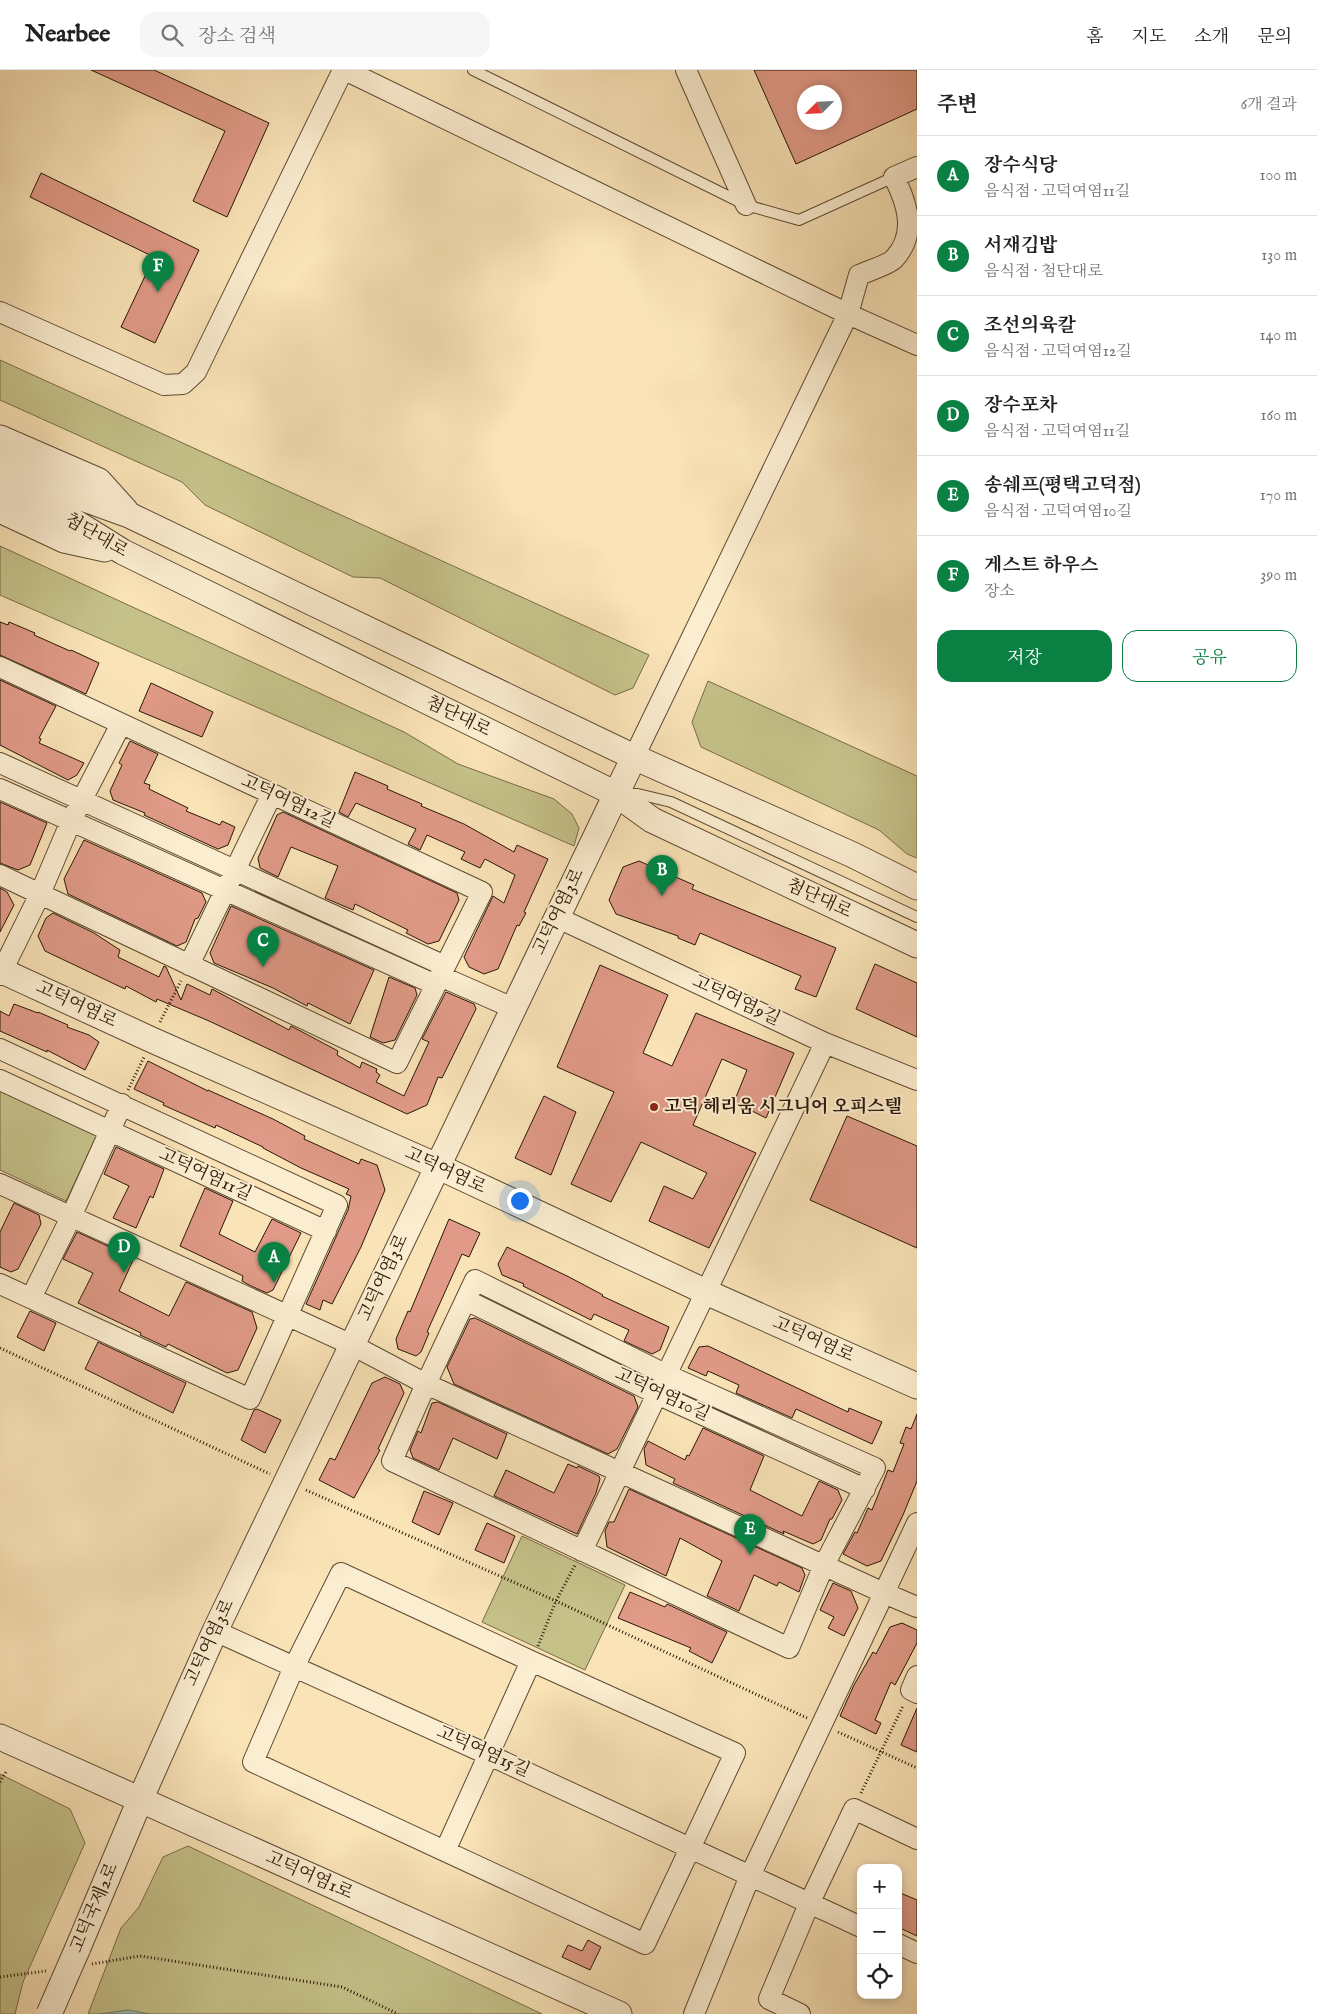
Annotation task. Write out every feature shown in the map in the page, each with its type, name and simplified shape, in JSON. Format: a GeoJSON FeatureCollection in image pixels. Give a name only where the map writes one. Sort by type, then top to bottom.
{"type":"FeatureCollection","features":[{"type":"Feature","properties":{"kind":"street"},"geometry":{"type":"LineString","coordinates":[[0,312],[164,385],[183,384],[196,372],[344,70],[848,314],[917,345]]}},
{"type":"Feature","properties":{"kind":"street"},"geometry":{"type":"LineString","coordinates":[[686,70],[746,205]]}},
{"type":"Feature","properties":{"kind":"street"},"geometry":{"type":"LineString","coordinates":[[634,757],[848,314],[859,275],[893,260],[909,238],[907,204],[894,177],[917,167]]}},
{"type":"Feature","properties":{"kind":"street"},"geometry":{"type":"LineString","coordinates":[[0,438],[99,481],[130,514]]}},
{"type":"Feature","properties":{"kind":"street","name":"첨단대로"},"geometry":{"type":"LineString","coordinates":[[0,461],[82,498],[130,514],[634,757],[853,855],[917,887]]}},
{"type":"Feature","properties":{"kind":"street","name":"첨단대로"},"geometry":{"type":"LineString","coordinates":[[0,487],[75,522],[123,552],[616,794],[652,820],[917,945]]}},
{"type":"Feature","properties":{"kind":"street"},"geometry":{"type":"LineString","coordinates":[[0,510],[64,540],[123,552]]}},
{"type":"Feature","properties":{"kind":"street","name":"고덕여염12길"},"geometry":{"type":"LineString","coordinates":[[0,667],[482,892],[397,1063],[0,875]]}},
{"type":"Feature","properties":{"kind":"street"},"geometry":{"type":"LineString","coordinates":[[1,972],[40,894],[71,821],[83,801],[121,724]]}},
{"type":"Feature","properties":{"kind":"street","name":"고덕여염3로"},"geometry":{"type":"LineString","coordinates":[[140,1800],[215,1632],[634,757]]}},
{"type":"Feature","properties":{"kind":"street"},"geometry":{"type":"LineString","coordinates":[[0,763],[235,870],[440,976]]}},
{"type":"Feature","properties":{"kind":"street"},"geometry":{"type":"LineString","coordinates":[[0,789],[224,890],[440,976],[513,1008]]}},
{"type":"Feature","properties":{"kind":"street"},"geometry":{"type":"LineString","coordinates":[[189,965],[272,794]]}},
{"type":"Feature","properties":{"kind":"street","name":"고덕여염9길"},"geometry":{"type":"LineString","coordinates":[[556,917],[825,1043],[917,1080]]}},
{"type":"Feature","properties":{"kind":"street","name":"고덕여염로"},"geometry":{"type":"LineString","coordinates":[[1,972],[437,1166],[706,1292],[917,1386]]}},
{"type":"Feature","properties":{"kind":"street"},"geometry":{"type":"LineString","coordinates":[[582,1551],[825,1043]]}},
{"type":"Feature","properties":{"kind":"street"},"geometry":{"type":"LineString","coordinates":[[0,1049],[337,1205],[250,1399],[0,1284]]}},
{"type":"Feature","properties":{"kind":"street","name":"고덕여염11길"},"geometry":{"type":"LineString","coordinates":[[0,1080],[326,1231]]}},
{"type":"Feature","properties":{"kind":"street"},"geometry":{"type":"LineString","coordinates":[[31,1298],[71,1218],[122,1104]]}},
{"type":"Feature","properties":{"kind":"street"},"geometry":{"type":"LineString","coordinates":[[0,1184],[352,1345],[426,1384],[917,1607]]}},
{"type":"Feature","properties":{"kind":"street"},"geometry":{"type":"LineString","coordinates":[[475,1280],[667,1375],[875,1468],[824,1566],[788,1648],[392,1461],[475,1280]]}},
{"type":"Feature","properties":{"kind":"street","name":"고덕여염10길"},"geometry":{"type":"LineString","coordinates":[[466,1300],[657,1394],[865,1489]]}},
{"type":"Feature","properties":{"kind":"street"},"geometry":{"type":"LineString","coordinates":[[694,2014],[750,1876],[917,1523]]}},
{"type":"Feature","properties":{"kind":"street"},"geometry":{"type":"LineString","coordinates":[[341,1573],[531,1662],[736,1753],[645,1944],[254,1762],[294,1667],[341,1573]]}},
{"type":"Feature","properties":{"kind":"street","name":"고덕여염15길"},"geometry":{"type":"LineString","coordinates":[[215,1632],[489,1755],[857,1925]]}},
{"type":"Feature","properties":{"kind":"street"},"geometry":{"type":"LineString","coordinates":[[445,1852],[531,1662]]}},
{"type":"Feature","properties":{"kind":"street","name":"고덕여염1로"},"geometry":{"type":"LineString","coordinates":[[0,1737],[619,2014]]}},
{"type":"Feature","properties":{"kind":"street","name":"고덕국제2로"},"geometry":{"type":"LineString","coordinates":[[48,2014],[80,1958],[140,1800]]}},
{"type":"Feature","properties":{"kind":"street"},"geometry":{"type":"LineString","coordinates":[[800,2014],[769,1999],[854,1809],[917,1839]]}},
{"type":"Feature","properties":{"kind":"street"},"geometry":{"type":"LineString","coordinates":[[902,1946],[917,1953]]}},
{"type":"Feature","properties":{"kind":"lane"},"geometry":{"type":"LineString","coordinates":[[473,70],[746,205],[799,220],[894,177]]}},
{"type":"Feature","properties":{"kind":"lane"},"geometry":{"type":"LineString","coordinates":[[616,794],[638,794],[671,802],[917,917]]}},
{"type":"Feature","properties":{"kind":"path"},"geometry":{"type":"LineString","coordinates":[[0,1348],[287,1481],[556,1601],[917,1768]]}},
{"type":"Feature","properties":{"kind":"path"},"geometry":{"type":"LineString","coordinates":[[531,1662],[556,1601],[582,1551]]}},
{"type":"Feature","properties":{"kind":"path"},"geometry":{"type":"LineString","coordinates":[[854,1809],[880,1750],[915,1686]]}},
{"type":"Feature","properties":{"kind":"path"},"geometry":{"type":"LineString","coordinates":[[0,1782],[6,1772]]}},
{"type":"Feature","properties":{"kind":"path"},"geometry":{"type":"LineString","coordinates":[[80,1958],[140,1956],[342,1987],[398,2014]]}},
{"type":"Feature","properties":{"kind":"path"},"geometry":{"type":"LineString","coordinates":[[0,1977],[54,1970]]}},
{"type":"Feature","properties":{"kind":"shaded area"},"geometry":{"type":"Polygon","coordinates":[[[0,360],[649,655],[633,688],[615,695],[380,578],[353,577],[205,505],[182,482],[0,400],[0,360]]]}},
{"type":"Feature","properties":{"kind":"shaded area"},"geometry":{"type":"Polygon","coordinates":[[[0,546],[404,732],[458,764],[554,799],[572,814],[579,828],[574,846],[0,595],[0,546]]]}},
{"type":"Feature","properties":{"kind":"shaded area"},"geometry":{"type":"Polygon","coordinates":[[[708,681],[917,776],[917,858],[907,854],[879,830],[701,747],[692,722],[708,681]]]}},
{"type":"Feature","properties":{"kind":"shaded area"},"geometry":{"type":"Polygon","coordinates":[[[0,1086],[97,1135],[66,1201],[0,1170],[0,1086]]]}},
{"type":"Feature","properties":{"kind":"shaded area"},"geometry":{"type":"Polygon","coordinates":[[[522,1536],[625,1585],[585,1670],[482,1622],[522,1536]]]}},
{"type":"Feature","properties":{"kind":"shaded area"},"geometry":{"type":"Polygon","coordinates":[[[0,1774],[70,1809],[85,1843],[23,1982],[15,2014],[0,2014],[0,1774]]]}},
{"type":"Feature","properties":{"kind":"shaded area"},"geometry":{"type":"Polygon","coordinates":[[[188,1846],[542,2014],[88,2014],[121,1928],[139,1907],[163,1857],[188,1846]]]}},
{"type":"Feature","properties":{"kind":"shaded area"},"geometry":{"type":"Polygon","coordinates":[[[128,2010],[150,2014],[100,2014],[128,2010]]]}},
{"type":"Feature","properties":{"kind":"building"},"geometry":{"type":"Polygon","coordinates":[[[91,70],[154,70],[269,123],[227,217],[193,201],[225,131],[91,70]]]}},
{"type":"Feature","properties":{"kind":"building"},"geometry":{"type":"Polygon","coordinates":[[[754,70],[917,70],[917,109],[796,164],[754,70]]]}},
{"type":"Feature","properties":{"kind":"building"},"geometry":{"type":"Polygon","coordinates":[[[41,173],[199,250],[155,343],[121,327],[154,257],[30,197],[41,173]]]}},
{"type":"Feature","properties":{"kind":"building"},"geometry":{"type":"Polygon","coordinates":[[[0,622],[8,625],[9,622],[99,663],[86,694],[0,655],[0,622]]]}},
{"type":"Feature","properties":{"kind":"building"},"geometry":{"type":"Polygon","coordinates":[[[0,680],[56,706],[39,738],[41,739],[39,743],[84,763],[77,775],[68,780],[0,745],[0,680]]]}},
{"type":"Feature","properties":{"kind":"building"},"geometry":{"type":"Polygon","coordinates":[[[151,683],[213,712],[202,737],[139,711],[151,683]]]}},
{"type":"Feature","properties":{"kind":"building"},"geometry":{"type":"Polygon","coordinates":[[[130,741],[158,754],[144,783],[150,785],[149,789],[188,808],[186,811],[220,825],[222,821],[235,827],[228,845],[218,849],[144,815],[145,813],[113,800],[110,791],[122,765],[119,763],[130,741]]]}},
{"type":"Feature","properties":{"kind":"building"},"geometry":{"type":"Polygon","coordinates":[[[355,772],[388,786],[387,789],[422,804],[421,806],[464,824],[514,852],[517,845],[548,859],[524,912],[526,913],[519,926],[517,925],[498,969],[484,974],[469,967],[464,957],[493,896],[504,903],[515,875],[485,859],[480,868],[461,859],[465,852],[427,835],[420,850],[408,844],[416,829],[356,803],[348,817],[339,812],[355,772]]]}},
{"type":"Feature","properties":{"kind":"building"},"geometry":{"type":"Polygon","coordinates":[[[0,802],[47,823],[30,865],[18,870],[0,863],[0,802]]]}},
{"type":"Feature","properties":{"kind":"building"},"geometry":{"type":"Polygon","coordinates":[[[283,812],[457,893],[459,900],[439,941],[428,944],[406,933],[408,930],[355,904],[353,910],[325,898],[338,866],[291,847],[278,877],[260,868],[258,858],[277,815],[283,812]]]}},
{"type":"Feature","properties":{"kind":"building"},"geometry":{"type":"Polygon","coordinates":[[[84,840],[202,893],[206,902],[198,918],[195,919],[186,942],[177,946],[68,894],[64,879],[84,840]]]}},
{"type":"Feature","properties":{"kind":"building"},"geometry":{"type":"Polygon","coordinates":[[[639,861],[694,885],[692,889],[836,948],[816,997],[795,989],[801,976],[700,933],[695,945],[678,938],[678,936],[616,914],[609,900],[623,867],[639,861]]]}},
{"type":"Feature","properties":{"kind":"building"},"geometry":{"type":"Polygon","coordinates":[[[0,888],[7,892],[14,905],[0,932],[0,888]]]}},
{"type":"Feature","properties":{"kind":"building"},"geometry":{"type":"Polygon","coordinates":[[[231,906],[374,970],[350,1024],[308,1003],[307,1006],[273,988],[214,963],[210,953],[231,906]]]}},
{"type":"Feature","properties":{"kind":"building"},"geometry":{"type":"Polygon","coordinates":[[[53,913],[94,933],[120,950],[118,957],[159,977],[164,966],[166,967],[181,1000],[187,984],[210,995],[212,989],[289,1030],[291,1026],[338,1051],[337,1055],[360,1068],[362,1062],[377,1069],[376,1072],[380,1075],[376,1082],[404,1096],[429,1042],[422,1039],[446,992],[474,1004],[476,1009],[442,1078],[438,1077],[427,1105],[407,1114],[209,1021],[157,999],[156,1002],[126,986],[125,989],[45,951],[38,936],[46,918],[53,913]]]}},
{"type":"Feature","properties":{"kind":"building"},"geometry":{"type":"Polygon","coordinates":[[[875,964],[917,983],[917,1037],[856,1009],[875,964]]]}},
{"type":"Feature","properties":{"kind":"building","name":"고덕 헤리움 시그니어 오피스텔"},"geometry":{"type":"Polygon","coordinates":[[[600,965],[668,995],[643,1053],[672,1066],[696,1013],[794,1053],[766,1118],[734,1102],[747,1070],[722,1059],[693,1125],[756,1153],[709,1248],[649,1221],[664,1186],[693,1199],[707,1173],[641,1142],[611,1202],[571,1184],[614,1092],[557,1067],[600,965]]]}},
{"type":"Feature","properties":{"kind":"building"},"geometry":{"type":"Polygon","coordinates":[[[389,977],[415,988],[417,995],[395,1040],[383,1043],[370,1037],[389,977]]]}},
{"type":"Feature","properties":{"kind":"building"},"geometry":{"type":"Polygon","coordinates":[[[14,1004],[68,1025],[67,1027],[89,1035],[99,1042],[85,1070],[47,1050],[47,1052],[0,1031],[0,1011],[9,1016],[14,1004]]]}},
{"type":"Feature","properties":{"kind":"building"},"geometry":{"type":"Polygon","coordinates":[[[148,1061],[208,1091],[273,1119],[305,1136],[304,1139],[359,1164],[361,1159],[377,1165],[385,1190],[361,1247],[332,1304],[323,1300],[320,1310],[306,1304],[348,1210],[351,1196],[346,1194],[349,1189],[301,1168],[263,1147],[216,1125],[215,1128],[163,1105],[164,1103],[134,1089],[148,1061]]]}},
{"type":"Feature","properties":{"kind":"building"},"geometry":{"type":"Polygon","coordinates":[[[544,1096],[576,1112],[551,1175],[515,1158],[544,1096]]]}},
{"type":"Feature","properties":{"kind":"building"},"geometry":{"type":"Polygon","coordinates":[[[847,1116],[917,1146],[917,1248],[810,1200],[847,1116]]]}},
{"type":"Feature","properties":{"kind":"building"},"geometry":{"type":"Polygon","coordinates":[[[116,1147],[164,1169],[153,1198],[150,1196],[136,1228],[113,1218],[129,1186],[104,1174],[116,1147]]]}},
{"type":"Feature","properties":{"kind":"building"},"geometry":{"type":"Polygon","coordinates":[[[205,1188],[233,1201],[219,1234],[255,1252],[272,1219],[301,1233],[273,1290],[267,1293],[251,1286],[242,1281],[243,1276],[180,1246],[205,1188]]]}},
{"type":"Feature","properties":{"kind":"building"},"geometry":{"type":"Polygon","coordinates":[[[14,1203],[39,1215],[41,1224],[18,1269],[11,1272],[0,1267],[0,1232],[14,1203]]]}},
{"type":"Feature","properties":{"kind":"building"},"geometry":{"type":"Polygon","coordinates":[[[449,1219],[480,1233],[469,1257],[462,1254],[427,1332],[429,1333],[421,1352],[416,1356],[398,1349],[396,1339],[408,1311],[410,1312],[449,1219]]]}},
{"type":"Feature","properties":{"kind":"building"},"geometry":{"type":"Polygon","coordinates":[[[77,1232],[134,1258],[119,1291],[169,1316],[186,1282],[252,1312],[257,1328],[238,1370],[227,1373],[168,1344],[166,1347],[140,1335],[141,1333],[78,1303],[93,1273],[63,1259],[77,1232]]]}},
{"type":"Feature","properties":{"kind":"building"},"geometry":{"type":"Polygon","coordinates":[[[507,1247],[569,1277],[602,1296],[669,1327],[660,1350],[652,1354],[624,1341],[629,1330],[594,1314],[591,1320],[523,1286],[524,1284],[502,1275],[498,1264],[507,1247]]]}},
{"type":"Feature","properties":{"kind":"building"},"geometry":{"type":"Polygon","coordinates":[[[30,1311],[56,1323],[44,1351],[17,1337],[30,1311]]]}},
{"type":"Feature","properties":{"kind":"building"},"geometry":{"type":"Polygon","coordinates":[[[475,1318],[634,1396],[638,1407],[617,1449],[608,1454],[454,1384],[447,1367],[470,1319],[475,1318]]]}},
{"type":"Feature","properties":{"kind":"building"},"geometry":{"type":"Polygon","coordinates":[[[98,1342],[186,1383],[173,1413],[85,1369],[98,1342]]]}},
{"type":"Feature","properties":{"kind":"building"},"geometry":{"type":"Polygon","coordinates":[[[708,1346],[848,1412],[849,1408],[882,1422],[872,1444],[796,1409],[792,1418],[736,1393],[739,1385],[708,1371],[706,1376],[688,1368],[699,1347],[708,1346]]]}},
{"type":"Feature","properties":{"kind":"building"},"geometry":{"type":"Polygon","coordinates":[[[385,1377],[400,1384],[404,1393],[378,1449],[380,1450],[354,1498],[319,1480],[330,1458],[335,1460],[372,1383],[385,1377]]]}},
{"type":"Feature","properties":{"kind":"building"},"geometry":{"type":"Polygon","coordinates":[[[438,1402],[507,1434],[497,1459],[453,1438],[439,1470],[413,1458],[410,1450],[418,1431],[421,1433],[432,1403],[438,1402]]]}},
{"type":"Feature","properties":{"kind":"building"},"geometry":{"type":"Polygon","coordinates":[[[257,1409],[281,1420],[265,1453],[241,1440],[254,1410],[257,1409]]]}},
{"type":"Feature","properties":{"kind":"building"},"geometry":{"type":"Polygon","coordinates":[[[917,1414],[917,1481],[881,1561],[867,1566],[843,1554],[855,1532],[857,1533],[868,1508],[872,1510],[888,1470],[893,1472],[904,1444],[900,1443],[906,1427],[911,1429],[917,1414]]]}},
{"type":"Feature","properties":{"kind":"building"},"geometry":{"type":"Polygon","coordinates":[[[703,1428],[764,1456],[750,1490],[802,1516],[819,1481],[838,1490],[842,1500],[832,1519],[830,1519],[821,1540],[813,1544],[783,1531],[784,1534],[673,1483],[675,1479],[646,1465],[644,1449],[648,1441],[685,1460],[687,1455],[689,1456],[703,1428]]]}},
{"type":"Feature","properties":{"kind":"building"},"geometry":{"type":"Polygon","coordinates":[[[568,1464],[577,1468],[578,1466],[599,1476],[600,1479],[596,1493],[577,1534],[494,1496],[506,1470],[554,1493],[568,1464]]]}},
{"type":"Feature","properties":{"kind":"building"},"geometry":{"type":"Polygon","coordinates":[[[629,1489],[802,1568],[805,1575],[799,1592],[779,1582],[777,1586],[754,1575],[739,1611],[707,1596],[722,1561],[680,1538],[666,1576],[607,1547],[605,1531],[609,1522],[614,1522],[629,1489]]]}},
{"type":"Feature","properties":{"kind":"building"},"geometry":{"type":"Polygon","coordinates":[[[424,1491],[453,1503],[439,1535],[412,1522],[424,1491]]]}},
{"type":"Feature","properties":{"kind":"building"},"geometry":{"type":"Polygon","coordinates":[[[487,1523],[515,1536],[504,1563],[475,1550],[487,1523]]]}},
{"type":"Feature","properties":{"kind":"building"},"geometry":{"type":"Polygon","coordinates":[[[833,1583],[851,1591],[858,1608],[844,1636],[828,1628],[834,1617],[820,1610],[833,1583]]]}},
{"type":"Feature","properties":{"kind":"building"},"geometry":{"type":"Polygon","coordinates":[[[630,1592],[665,1607],[667,1604],[727,1632],[712,1663],[689,1651],[691,1648],[618,1618],[630,1592]]]}},
{"type":"Feature","properties":{"kind":"building"},"geometry":{"type":"Polygon","coordinates":[[[902,1623],[917,1630],[917,1643],[895,1685],[891,1682],[875,1720],[881,1723],[876,1734],[840,1716],[854,1685],[873,1652],[876,1654],[890,1627],[902,1623]]]}},
{"type":"Feature","properties":{"kind":"building"},"geometry":{"type":"Polygon","coordinates":[[[917,1708],[917,1752],[901,1745],[917,1708]]]}},
{"type":"Feature","properties":{"kind":"building"},"geometry":{"type":"Polygon","coordinates":[[[902,1894],[917,1900],[917,1936],[902,1929],[902,1894]]]}},
{"type":"Feature","properties":{"kind":"building"},"geometry":{"type":"Polygon","coordinates":[[[588,1940],[601,1947],[590,1970],[562,1957],[568,1945],[582,1951],[588,1940]]]}},
{"type":"Feature","properties":{"kind":"place","name":"게스트 하우스"},"geometry":{"type":"Point","coordinates":[158,292]}},
{"type":"Feature","properties":{"kind":"place","name":"서재김밥"},"geometry":{"type":"Point","coordinates":[662,896]}},
{"type":"Feature","properties":{"kind":"place","name":"조선의육칼"},"geometry":{"type":"Point","coordinates":[263,967]}},
{"type":"Feature","properties":{"kind":"place","name":"고덕 헤리움 시그니어 오피스텔"},"geometry":{"type":"Point","coordinates":[654,1107]}},
{"type":"Feature","properties":{"kind":"place","name":"장수포차"},"geometry":{"type":"Point","coordinates":[124,1273]}},
{"type":"Feature","properties":{"kind":"place","name":"장수식당"},"geometry":{"type":"Point","coordinates":[274,1283]}},
{"type":"Feature","properties":{"kind":"place","name":"송쉐프(평택고덕점)"},"geometry":{"type":"Point","coordinates":[750,1555]}}]}
